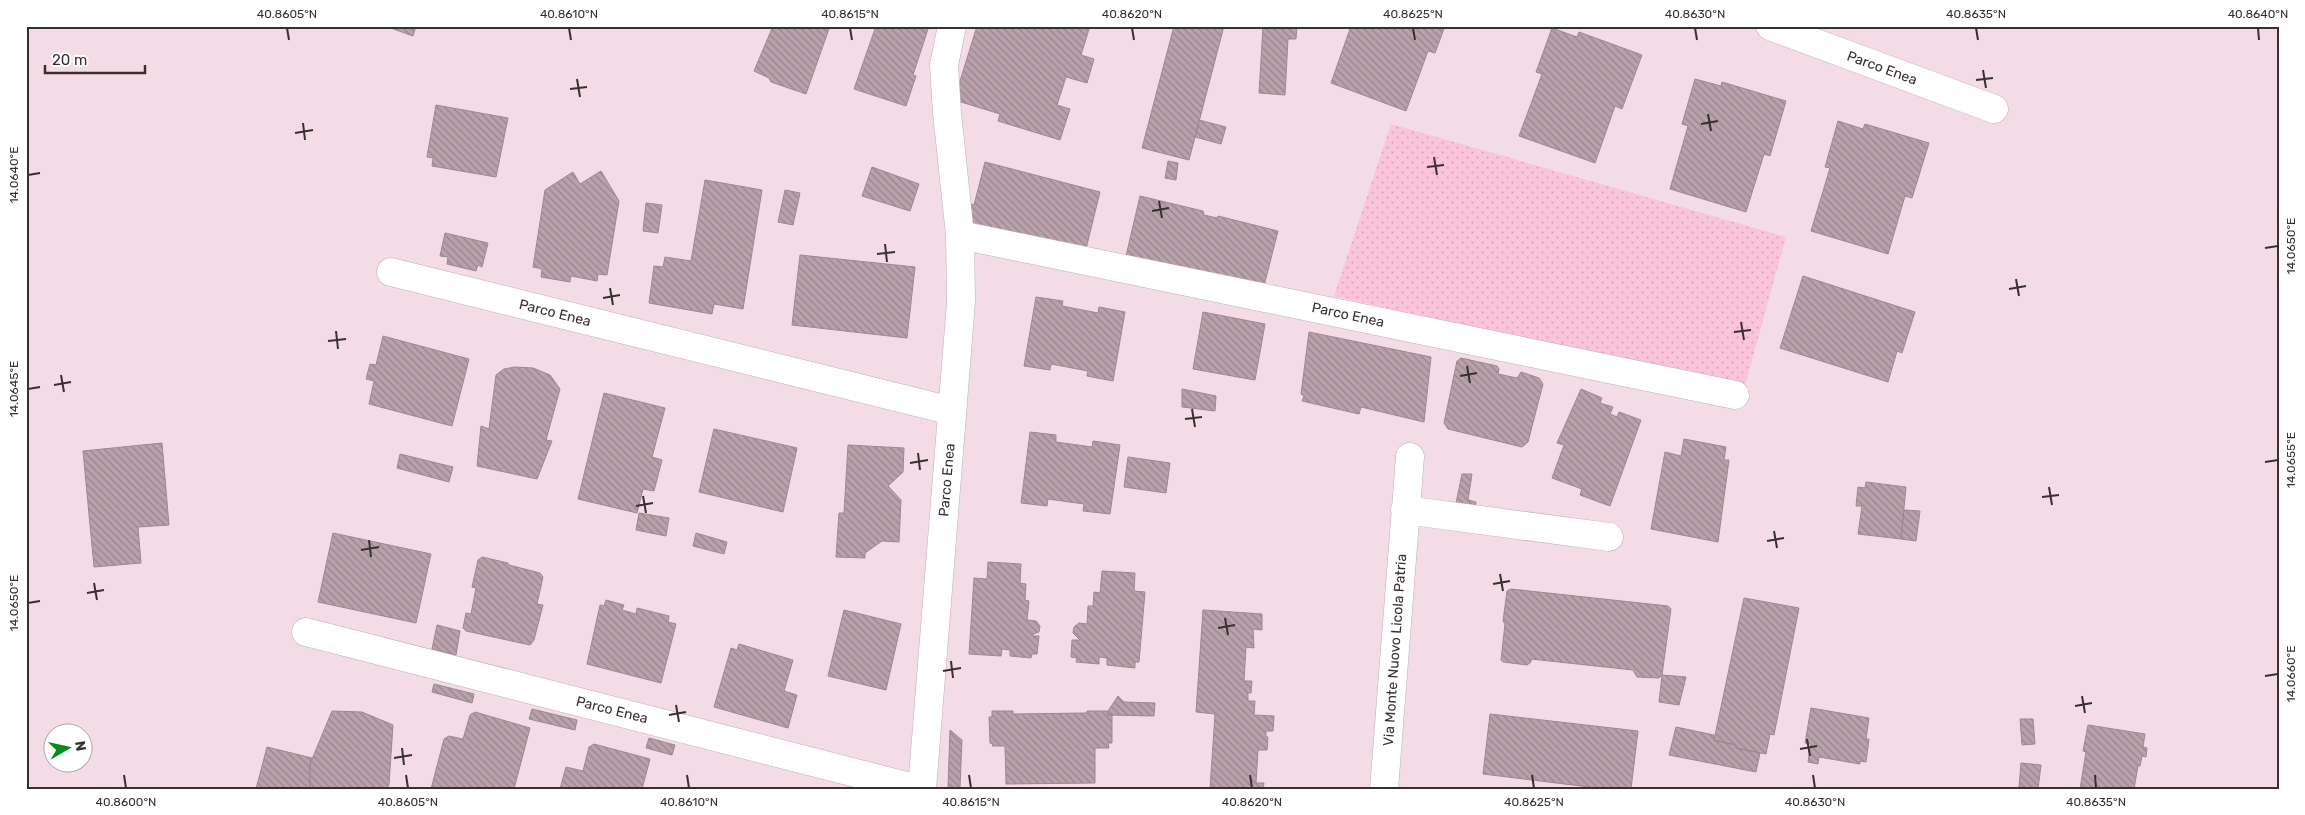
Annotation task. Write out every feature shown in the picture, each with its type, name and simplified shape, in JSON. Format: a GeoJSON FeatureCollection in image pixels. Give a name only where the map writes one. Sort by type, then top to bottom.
{"type":"FeatureCollection","features":[{"type":"Feature","properties":{"kind":"street","name":"Parco Enea"},"geometry":{"type":"LineString","coordinates":[[922,789],[961,302],[960,235],[947,113],[944,65],[952,26]]}},
{"type":"Feature","properties":{"kind":"street","name":"Parco Enea"},"geometry":{"type":"LineString","coordinates":[[1770,26],[1994,109]]}},
{"type":"Feature","properties":{"kind":"street","name":"Parco Enea"},"geometry":{"type":"LineString","coordinates":[[960,235],[1736,395]]}},
{"type":"Feature","properties":{"kind":"street","name":"Parco Enea"},"geometry":{"type":"LineString","coordinates":[[391,272],[952,411]]}},
{"type":"Feature","properties":{"kind":"street","name":"Via Monte Nuovo Licola Patria"},"geometry":{"type":"LineString","coordinates":[[1384,789],[1410,457]]}},
{"type":"Feature","properties":{"kind":"street"},"geometry":{"type":"LineString","coordinates":[[1405,510],[1609,537]]}},
{"type":"Feature","properties":{"kind":"street","name":"Parco Enea"},"geometry":{"type":"LineString","coordinates":[[306,632],[918,789]]}},
{"type":"Feature","properties":{"kind":"shaded area"},"geometry":{"type":"Polygon","coordinates":[[[1391,124],[1786,237],[1744,389],[1334,296],[1391,124]]]}},
{"type":"Feature","properties":{"kind":"building"},"geometry":{"type":"Polygon","coordinates":[[[385,26],[416,26],[413,36],[385,26]]]}},
{"type":"Feature","properties":{"kind":"building"},"geometry":{"type":"Polygon","coordinates":[[[773,26],[830,26],[806,94],[771,82],[769,78],[754,71],[773,26]]]}},
{"type":"Feature","properties":{"kind":"building"},"geometry":{"type":"Polygon","coordinates":[[[876,26],[929,26],[913,75],[916,76],[906,106],[854,89],[876,26]]]}},
{"type":"Feature","properties":{"kind":"building"},"geometry":{"type":"Polygon","coordinates":[[[977,26],[1090,26],[1081,55],[1094,59],[1087,83],[1066,77],[1057,105],[1070,109],[1060,140],[998,121],[1000,114],[961,102],[956,94],[977,26]]]}},
{"type":"Feature","properties":{"kind":"building"},"geometry":{"type":"Polygon","coordinates":[[[1174,26],[1224,26],[1189,160],[1142,148],[1174,26]]]}},
{"type":"Feature","properties":{"kind":"building"},"geometry":{"type":"Polygon","coordinates":[[[1263,26],[1297,26],[1296,39],[1288,39],[1285,95],[1259,93],[1263,26]]]}},
{"type":"Feature","properties":{"kind":"building"},"geometry":{"type":"Polygon","coordinates":[[[1351,26],[1445,26],[1435,53],[1428,51],[1406,111],[1331,83],[1351,26]]]}},
{"type":"Feature","properties":{"kind":"building"},"geometry":{"type":"Polygon","coordinates":[[[1552,28],[1577,37],[1579,32],[1642,55],[1622,109],[1615,106],[1595,163],[1519,136],[1542,74],[1536,72],[1552,28]]]}},
{"type":"Feature","properties":{"kind":"building"},"geometry":{"type":"Polygon","coordinates":[[[1695,79],[1721,86],[1722,82],[1786,101],[1770,156],[1764,154],[1746,212],[1670,189],[1688,126],[1682,124],[1695,79]]]}},
{"type":"Feature","properties":{"kind":"building"},"geometry":{"type":"Polygon","coordinates":[[[436,105],[508,118],[496,177],[432,166],[433,158],[427,157],[436,105]]]}},
{"type":"Feature","properties":{"kind":"building"},"geometry":{"type":"Polygon","coordinates":[[[1199,120],[1226,127],[1221,144],[1195,137],[1199,120]]]}},
{"type":"Feature","properties":{"kind":"building"},"geometry":{"type":"Polygon","coordinates":[[[1838,121],[1863,129],[1865,124],[1929,143],[1912,198],[1905,196],[1888,254],[1811,231],[1830,168],[1825,167],[1838,121]]]}},
{"type":"Feature","properties":{"kind":"building"},"geometry":{"type":"Polygon","coordinates":[[[1168,161],[1178,163],[1176,180],[1165,178],[1168,161]]]}},
{"type":"Feature","properties":{"kind":"building"},"geometry":{"type":"Polygon","coordinates":[[[985,162],[1100,192],[1084,257],[963,222],[968,203],[974,205],[985,162]]]}},
{"type":"Feature","properties":{"kind":"building"},"geometry":{"type":"Polygon","coordinates":[[[872,167],[919,184],[910,211],[862,196],[872,167]]]}},
{"type":"Feature","properties":{"kind":"building"},"geometry":{"type":"Polygon","coordinates":[[[601,171],[619,201],[607,275],[598,274],[597,281],[571,276],[570,282],[541,277],[542,269],[533,267],[545,190],[573,172],[580,184],[601,171]]]}},
{"type":"Feature","properties":{"kind":"building"},"geometry":{"type":"Polygon","coordinates":[[[705,180],[762,190],[743,309],[714,304],[712,314],[649,303],[654,266],[663,267],[665,257],[691,261],[705,180]]]}},
{"type":"Feature","properties":{"kind":"building"},"geometry":{"type":"Polygon","coordinates":[[[785,190],[800,193],[793,225],[778,222],[785,190]]]}},
{"type":"Feature","properties":{"kind":"building"},"geometry":{"type":"Polygon","coordinates":[[[1140,196],[1203,211],[1204,215],[1217,218],[1218,216],[1278,231],[1264,286],[1126,256],[1140,196]]]}},
{"type":"Feature","properties":{"kind":"building"},"geometry":{"type":"Polygon","coordinates":[[[646,203],[662,205],[658,233],[643,231],[646,203]]]}},
{"type":"Feature","properties":{"kind":"building"},"geometry":{"type":"Polygon","coordinates":[[[445,233],[488,243],[482,267],[478,265],[476,271],[447,264],[448,257],[440,256],[445,233]]]}},
{"type":"Feature","properties":{"kind":"building"},"geometry":{"type":"Polygon","coordinates":[[[800,255],[915,267],[907,338],[792,325],[800,255]]]}},
{"type":"Feature","properties":{"kind":"building"},"geometry":{"type":"Polygon","coordinates":[[[1803,276],[1915,312],[1902,353],[1897,351],[1888,382],[1780,348],[1803,276]]]}},
{"type":"Feature","properties":{"kind":"building"},"geometry":{"type":"Polygon","coordinates":[[[1036,297],[1063,301],[1062,306],[1098,313],[1099,307],[1125,312],[1113,381],[1087,376],[1088,371],[1051,364],[1050,370],[1024,366],[1036,297]]]}},
{"type":"Feature","properties":{"kind":"building"},"geometry":{"type":"Polygon","coordinates":[[[1203,312],[1265,324],[1255,380],[1193,369],[1203,312]]]}},
{"type":"Feature","properties":{"kind":"building"},"geometry":{"type":"Polygon","coordinates":[[[1309,332],[1431,357],[1424,422],[1361,407],[1359,414],[1302,401],[1304,396],[1301,394],[1309,332]]]}},
{"type":"Feature","properties":{"kind":"building"},"geometry":{"type":"Polygon","coordinates":[[[383,336],[469,359],[452,426],[369,404],[374,381],[366,379],[370,364],[376,365],[383,336]]]}},
{"type":"Feature","properties":{"kind":"building"},"geometry":{"type":"Polygon","coordinates":[[[1461,358],[1497,366],[1499,369],[1498,374],[1517,378],[1521,372],[1539,378],[1543,384],[1528,442],[1522,447],[1448,429],[1444,423],[1457,361],[1461,358]]]}},
{"type":"Feature","properties":{"kind":"building"},"geometry":{"type":"Polygon","coordinates":[[[515,367],[533,368],[550,375],[560,389],[546,440],[552,441],[537,479],[477,466],[481,426],[489,429],[496,375],[504,369],[515,367]]]}},
{"type":"Feature","properties":{"kind":"building"},"geometry":{"type":"Polygon","coordinates":[[[1182,389],[1216,396],[1215,411],[1182,407],[1182,389]]]}},
{"type":"Feature","properties":{"kind":"building"},"geometry":{"type":"Polygon","coordinates":[[[1581,389],[1602,398],[1600,403],[1613,407],[1610,414],[1617,417],[1619,412],[1641,420],[1610,506],[1580,495],[1582,489],[1552,478],[1564,445],[1557,443],[1581,389]]]}},
{"type":"Feature","properties":{"kind":"building"},"geometry":{"type":"Polygon","coordinates":[[[604,393],[665,408],[652,457],[662,460],[654,491],[643,489],[637,513],[578,499],[604,393]]]}},
{"type":"Feature","properties":{"kind":"building"},"geometry":{"type":"Polygon","coordinates":[[[714,429],[797,448],[783,512],[699,492],[714,429]]]}},
{"type":"Feature","properties":{"kind":"building"},"geometry":{"type":"Polygon","coordinates":[[[1030,432],[1056,435],[1056,442],[1092,447],[1093,441],[1120,445],[1110,514],[1083,511],[1084,504],[1048,499],[1047,506],[1021,503],[1030,432]]]}},
{"type":"Feature","properties":{"kind":"building"},"geometry":{"type":"Polygon","coordinates":[[[1684,439],[1726,447],[1724,460],[1729,460],[1718,542],[1651,529],[1665,452],[1681,456],[1684,439]]]}},
{"type":"Feature","properties":{"kind":"building"},"geometry":{"type":"Polygon","coordinates":[[[162,443],[169,525],[138,527],[141,563],[94,567],[83,451],[162,443]]]}},
{"type":"Feature","properties":{"kind":"building"},"geometry":{"type":"Polygon","coordinates":[[[848,445],[904,448],[903,472],[888,486],[901,500],[899,542],[882,541],[865,553],[865,558],[836,557],[839,513],[844,513],[848,445]]]}},
{"type":"Feature","properties":{"kind":"building"},"geometry":{"type":"Polygon","coordinates":[[[400,454],[453,467],[449,482],[397,468],[400,454]]]}},
{"type":"Feature","properties":{"kind":"building"},"geometry":{"type":"Polygon","coordinates":[[[1128,457],[1170,463],[1166,493],[1124,487],[1128,457]]]}},
{"type":"Feature","properties":{"kind":"building"},"geometry":{"type":"Polygon","coordinates":[[[1462,474],[1472,474],[1468,500],[1476,502],[1475,511],[1455,508],[1462,474]]]}},
{"type":"Feature","properties":{"kind":"building"},"geometry":{"type":"Polygon","coordinates":[[[1866,482],[1906,487],[1901,539],[1858,534],[1862,506],[1856,506],[1858,487],[1865,488],[1866,482]]]}},
{"type":"Feature","properties":{"kind":"building"},"geometry":{"type":"Polygon","coordinates":[[[1904,510],[1920,511],[1916,541],[1901,539],[1904,510]]]}},
{"type":"Feature","properties":{"kind":"building"},"geometry":{"type":"Polygon","coordinates":[[[639,513],[669,518],[666,536],[636,530],[639,513]]]}},
{"type":"Feature","properties":{"kind":"building"},"geometry":{"type":"Polygon","coordinates":[[[333,533],[431,554],[416,623],[318,602],[333,533]]]}},
{"type":"Feature","properties":{"kind":"building"},"geometry":{"type":"Polygon","coordinates":[[[696,533],[727,542],[724,554],[693,546],[696,533]]]}},
{"type":"Feature","properties":{"kind":"building"},"geometry":{"type":"Polygon","coordinates":[[[482,557],[540,573],[543,577],[537,604],[543,605],[534,640],[530,645],[466,631],[463,628],[466,613],[471,614],[476,588],[472,587],[478,560],[482,557]]]}},
{"type":"Feature","properties":{"kind":"building"},"geometry":{"type":"Polygon","coordinates":[[[988,562],[1021,564],[1020,583],[1026,584],[1025,600],[1029,601],[1027,620],[1036,621],[1040,626],[1039,632],[1033,634],[1033,636],[1039,636],[1037,654],[1032,654],[1031,658],[1010,656],[1010,650],[1002,649],[1001,656],[969,654],[974,578],[987,579],[988,562]]]}},
{"type":"Feature","properties":{"kind":"building"},"geometry":{"type":"Polygon","coordinates":[[[1102,571],[1135,573],[1134,591],[1145,592],[1139,662],[1135,662],[1135,668],[1107,665],[1107,658],[1099,657],[1099,664],[1076,662],[1077,658],[1071,657],[1072,640],[1080,640],[1073,633],[1074,627],[1079,623],[1087,624],[1088,606],[1093,606],[1094,592],[1100,593],[1102,571]]]}},
{"type":"Feature","properties":{"kind":"building"},"geometry":{"type":"Polygon","coordinates":[[[1511,589],[1668,606],[1671,609],[1662,675],[1659,678],[1637,677],[1633,670],[1531,659],[1531,662],[1527,665],[1503,662],[1501,660],[1505,624],[1503,621],[1507,591],[1511,589]]]}},
{"type":"Feature","properties":{"kind":"building"},"geometry":{"type":"Polygon","coordinates":[[[1744,598],[1799,608],[1774,735],[1770,734],[1766,754],[1736,748],[1736,745],[1714,740],[1744,598]]]}},
{"type":"Feature","properties":{"kind":"building"},"geometry":{"type":"Polygon","coordinates":[[[606,600],[624,605],[622,610],[636,614],[637,608],[669,616],[668,622],[676,624],[661,683],[587,664],[600,605],[604,606],[606,600]]]}},
{"type":"Feature","properties":{"kind":"building"},"geometry":{"type":"Polygon","coordinates":[[[844,610],[901,624],[886,690],[828,676],[844,610]]]}},
{"type":"Feature","properties":{"kind":"building"},"geometry":{"type":"Polygon","coordinates":[[[1203,610],[1262,614],[1262,630],[1253,629],[1254,648],[1246,647],[1244,681],[1252,681],[1251,693],[1248,693],[1248,701],[1255,701],[1254,715],[1274,716],[1273,731],[1266,731],[1266,737],[1268,737],[1267,750],[1258,750],[1256,783],[1264,783],[1263,789],[1210,789],[1215,714],[1196,712],[1203,610]]]}},
{"type":"Feature","properties":{"kind":"building"},"geometry":{"type":"Polygon","coordinates":[[[437,625],[460,631],[456,655],[432,649],[437,625]]]}},
{"type":"Feature","properties":{"kind":"building"},"geometry":{"type":"Polygon","coordinates":[[[739,644],[793,660],[784,691],[797,695],[788,728],[714,707],[731,648],[737,650],[739,644]]]}},
{"type":"Feature","properties":{"kind":"building"},"geometry":{"type":"Polygon","coordinates":[[[1662,675],[1686,677],[1679,705],[1659,702],[1662,675]]]}},
{"type":"Feature","properties":{"kind":"building"},"geometry":{"type":"Polygon","coordinates":[[[434,684],[474,694],[472,703],[432,692],[434,684]]]}},
{"type":"Feature","properties":{"kind":"building"},"geometry":{"type":"Polygon","coordinates":[[[1118,696],[1124,702],[1155,703],[1154,716],[1108,715],[1108,711],[1118,696]]]}},
{"type":"Feature","properties":{"kind":"building"},"geometry":{"type":"Polygon","coordinates":[[[1811,708],[1869,718],[1866,739],[1869,739],[1866,762],[1860,761],[1860,764],[1819,757],[1818,764],[1808,762],[1811,744],[1805,743],[1811,708]]]}},
{"type":"Feature","properties":{"kind":"building"},"geometry":{"type":"Polygon","coordinates":[[[532,709],[577,720],[575,730],[529,719],[532,709]]]}},
{"type":"Feature","properties":{"kind":"building"},"geometry":{"type":"Polygon","coordinates":[[[332,711],[362,712],[393,725],[389,784],[387,789],[310,789],[310,764],[332,711]]]}},
{"type":"Feature","properties":{"kind":"building"},"geometry":{"type":"Polygon","coordinates":[[[992,711],[1013,711],[1013,714],[1108,711],[1108,715],[1112,715],[1112,743],[1108,743],[1109,748],[1095,748],[1095,783],[1006,784],[1005,746],[992,746],[993,744],[990,743],[989,717],[992,717],[992,711]]]}},
{"type":"Feature","properties":{"kind":"building"},"geometry":{"type":"Polygon","coordinates":[[[475,712],[530,728],[514,789],[431,789],[444,739],[449,736],[463,739],[470,715],[475,712]]]}},
{"type":"Feature","properties":{"kind":"building"},"geometry":{"type":"Polygon","coordinates":[[[1490,714],[1638,731],[1631,789],[1605,789],[1483,774],[1490,714]]]}},
{"type":"Feature","properties":{"kind":"building"},"geometry":{"type":"Polygon","coordinates":[[[2020,719],[2033,719],[2035,744],[2022,745],[2020,719]]]}},
{"type":"Feature","properties":{"kind":"building"},"geometry":{"type":"Polygon","coordinates":[[[2088,725],[2145,734],[2143,747],[2147,748],[2146,757],[2142,756],[2140,766],[2138,766],[2134,789],[2080,789],[2086,752],[2083,751],[2088,725]]]}},
{"type":"Feature","properties":{"kind":"building"},"geometry":{"type":"Polygon","coordinates":[[[1676,727],[1714,735],[1714,740],[1736,745],[1736,748],[1760,753],[1756,772],[1669,755],[1676,727]]]}},
{"type":"Feature","properties":{"kind":"building"},"geometry":{"type":"Polygon","coordinates":[[[950,730],[962,740],[960,788],[948,788],[950,730]]]}},
{"type":"Feature","properties":{"kind":"building"},"geometry":{"type":"Polygon","coordinates":[[[649,738],[675,745],[672,755],[646,748],[649,738]]]}},
{"type":"Feature","properties":{"kind":"building"},"geometry":{"type":"Polygon","coordinates":[[[594,744],[650,759],[642,789],[560,789],[566,767],[583,771],[589,747],[594,744]]]}},
{"type":"Feature","properties":{"kind":"building"},"geometry":{"type":"Polygon","coordinates":[[[267,747],[312,758],[310,764],[310,789],[256,789],[267,747]]]}},
{"type":"Feature","properties":{"kind":"building"},"geometry":{"type":"Polygon","coordinates":[[[2021,763],[2041,765],[2038,789],[2019,787],[2021,763]]]}}]}
